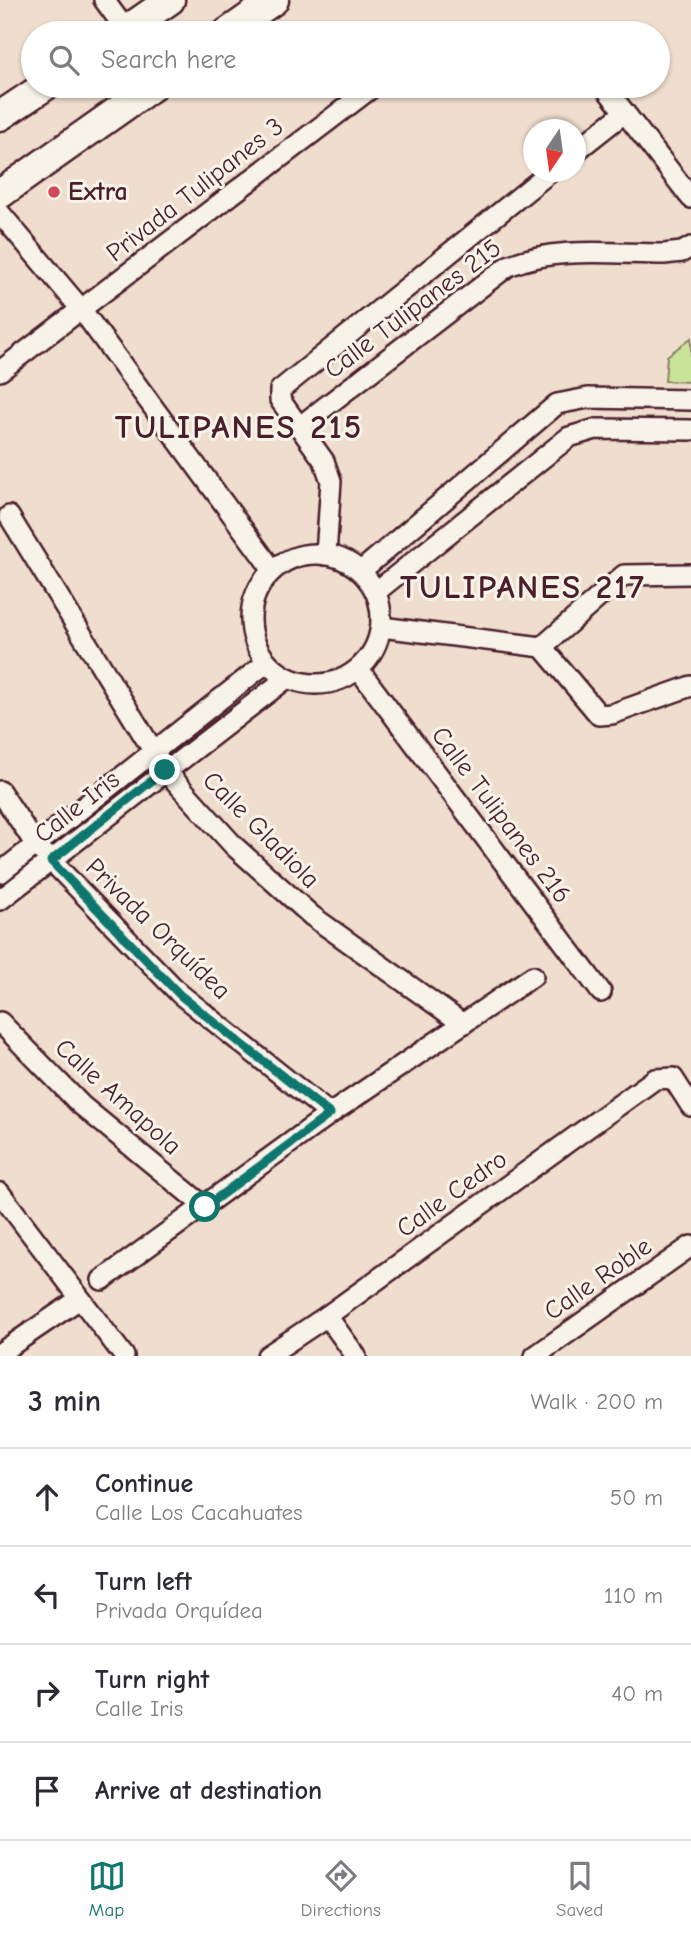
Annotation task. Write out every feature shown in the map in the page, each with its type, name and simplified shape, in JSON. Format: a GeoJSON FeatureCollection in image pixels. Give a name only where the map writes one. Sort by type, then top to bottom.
{"type":"FeatureCollection","features":[{"type":"Feature","properties":{"kind":"main road"},"geometry":{"type":"LineString","coordinates":[[140,21],[170,0]]}},
{"type":"Feature","properties":{"kind":"main road"},"geometry":{"type":"LineString","coordinates":[[244,21],[274,0]]}},
{"type":"Feature","properties":{"kind":"main road"},"geometry":{"type":"LineString","coordinates":[[0,116],[27,98]]}},
{"type":"Feature","properties":{"kind":"main road"},"geometry":{"type":"LineString","coordinates":[[0,194],[136,98]]}},
{"type":"Feature","properties":{"kind":"street"},"geometry":{"type":"LineString","coordinates":[[104,0],[117,21]]}},
{"type":"Feature","properties":{"kind":"street","name":"Privada Tulipanes 3"},"geometry":{"type":"LineString","coordinates":[[0,371],[358,98]]}},
{"type":"Feature","properties":{"kind":"street"},"geometry":{"type":"LineString","coordinates":[[613,98],[691,198]]}},
{"type":"Feature","properties":{"kind":"street"},"geometry":{"type":"LineString","coordinates":[[586,143],[624,113]]}},
{"type":"Feature","properties":{"kind":"street","name":"Calle Tulipanes 215"},"geometry":{"type":"LineString","coordinates":[[326,555],[331,481],[324,461],[281,400],[280,390],[538,182]]}},
{"type":"Feature","properties":{"kind":"street"},"geometry":{"type":"LineString","coordinates":[[0,213],[81,309],[272,569]]}},
{"type":"Feature","properties":{"kind":"street","name":"Calle Tulipanes 215"},"geometry":{"type":"LineString","coordinates":[[299,426],[508,266],[530,257],[556,254],[664,254],[682,252],[691,247]]}},
{"type":"Feature","properties":{"kind":"street"},"geometry":{"type":"LineString","coordinates":[[361,571],[557,404],[588,398],[691,400]]}},
{"type":"Feature","properties":{"kind":"street"},"geometry":{"type":"LineString","coordinates":[[377,591],[569,437],[596,429],[691,430]]}},
{"type":"Feature","properties":{"kind":"street","name":"Calle Gladiola"},"geometry":{"type":"LineString","coordinates":[[9,516],[165,770],[234,846],[312,916],[463,1024]]}},
{"type":"Feature","properties":{"kind":"street"},"geometry":{"type":"LineString","coordinates":[[314,553],[326,555],[339,557],[361,571],[377,591],[383,616],[379,642],[360,671],[344,679],[319,685],[288,677],[266,663],[256,647],[250,622],[254,596],[272,569],[289,559],[314,553]]}},
{"type":"Feature","properties":{"kind":"street"},"geometry":{"type":"LineString","coordinates":[[542,647],[624,575],[691,574]]}},
{"type":"Feature","properties":{"kind":"street"},"geometry":{"type":"LineString","coordinates":[[381,627],[542,647],[598,715],[612,714],[691,686]]}},
{"type":"Feature","properties":{"kind":"street","name":"Calle Iris"},"geometry":{"type":"LineString","coordinates":[[0,873],[266,663]]}},
{"type":"Feature","properties":{"kind":"street","name":"Calle Tulipanes 216"},"geometry":{"type":"LineString","coordinates":[[360,671],[601,992]]}},
{"type":"Feature","properties":{"kind":"street","name":"Calle Iris"},"geometry":{"type":"LineString","coordinates":[[0,901],[165,770],[288,677]]}},
{"type":"Feature","properties":{"kind":"street","name":"Privada Orquídea"},"geometry":{"type":"LineString","coordinates":[[0,791],[36,845],[180,995],[330,1114]]}},
{"type":"Feature","properties":{"kind":"street"},"geometry":{"type":"LineString","coordinates":[[102,1280],[330,1114],[533,976]]}},
{"type":"Feature","properties":{"kind":"street","name":"Calle Amapola"},"geometry":{"type":"LineString","coordinates":[[0,1022],[81,1105],[205,1207]]}},
{"type":"Feature","properties":{"kind":"street","name":"Calle Cedro"},"geometry":{"type":"LineString","coordinates":[[267,1356],[327,1316],[655,1079],[668,1076],[676,1082],[691,1106]]}},
{"type":"Feature","properties":{"kind":"street"},"geometry":{"type":"LineString","coordinates":[[0,1193],[78,1300],[124,1356]]}},
{"type":"Feature","properties":{"kind":"street","name":"Calle Roble"},"geometry":{"type":"LineString","coordinates":[[535,1356],[691,1246]]}},
{"type":"Feature","properties":{"kind":"street"},"geometry":{"type":"LineString","coordinates":[[0,1353],[78,1300]]}},
{"type":"Feature","properties":{"kind":"street"},"geometry":{"type":"LineString","coordinates":[[327,1316],[356,1356]]}},
{"type":"Feature","properties":{"kind":"green space"},"geometry":{"type":"Polygon","coordinates":[[[691,338],[691,382],[665,381],[667,356],[691,338]]]}},
{"type":"Feature","properties":{"kind":"place","name":"Extra"},"geometry":{"type":"Point","coordinates":[54,192]}},
{"type":"Feature","properties":{"kind":"district","name":"TULIPANES 215"},"geometry":{"type":"Point","coordinates":[239,427]}},
{"type":"Feature","properties":{"kind":"district","name":"TULIPANES 217"},"geometry":{"type":"Point","coordinates":[523,587]}},
{"type":"Feature","properties":{"kind":"route"},"geometry":{"type":"LineString","coordinates":[[165,770],[51,861],[180,995],[330,1114],[205,1207]]}}]}
